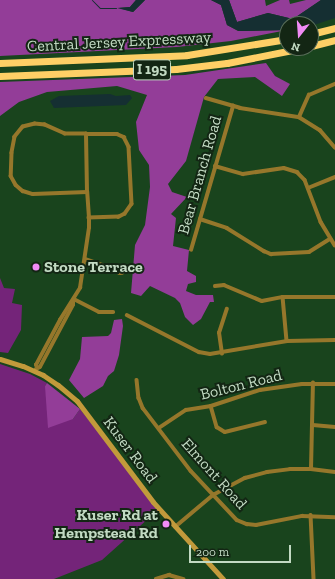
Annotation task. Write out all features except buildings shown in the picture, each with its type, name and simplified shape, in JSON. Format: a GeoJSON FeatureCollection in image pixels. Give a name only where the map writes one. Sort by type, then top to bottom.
{"type":"FeatureCollection","features":[{"type":"Feature","properties":{"kind":"highway"},"geometry":{"type":"LineString","coordinates":[[319,32],[335,28]]}},
{"type":"Feature","properties":{"kind":"highway","name":"Central Jersey Expressway"},"geometry":{"type":"LineString","coordinates":[[0,63],[187,55],[279,40]]}},
{"type":"Feature","properties":{"kind":"highway"},"geometry":{"type":"LineString","coordinates":[[319,44],[335,40]]}},
{"type":"Feature","properties":{"kind":"highway","name":"Central Jersey Expressway"},"geometry":{"type":"LineString","coordinates":[[0,76],[176,69],[234,61],[279,53]]}},
{"type":"Feature","properties":{"kind":"street"},"geometry":{"type":"LineString","coordinates":[[299,117],[309,95],[335,84]]}},
{"type":"Feature","properties":{"kind":"street"},"geometry":{"type":"LineString","coordinates":[[206,98],[233,106],[299,117],[320,130],[335,147]]}},
{"type":"Feature","properties":{"kind":"street","name":"Bear Branch Road"},"geometry":{"type":"LineString","coordinates":[[191,250],[233,106]]}},
{"type":"Feature","properties":{"kind":"street"},"geometry":{"type":"LineString","coordinates":[[87,192],[33,194],[23,191],[16,185],[11,176],[12,153],[15,137],[23,127],[35,124],[46,125],[65,134],[117,134],[127,141],[132,204],[125,214],[119,217],[89,218]]}},
{"type":"Feature","properties":{"kind":"street"},"geometry":{"type":"LineString","coordinates":[[36,369],[40,367],[55,334],[73,305],[73,301],[80,288],[89,228],[86,134]]}},
{"type":"Feature","properties":{"kind":"street"},"geometry":{"type":"LineString","coordinates":[[215,166],[243,174],[288,168],[297,172],[303,177],[321,222],[335,245]]}},
{"type":"Feature","properties":{"kind":"street"},"geometry":{"type":"LineString","coordinates":[[308,188],[335,177]]}},
{"type":"Feature","properties":{"kind":"street"},"geometry":{"type":"LineString","coordinates":[[200,218],[227,228],[264,251],[272,254],[309,252],[330,239]]}},
{"type":"Feature","properties":{"kind":"street"},"geometry":{"type":"LineString","coordinates":[[85,259],[117,270]]}},
{"type":"Feature","properties":{"kind":"street"},"geometry":{"type":"LineString","coordinates":[[215,286],[224,285],[262,301],[283,297],[335,297]]}},
{"type":"Feature","properties":{"kind":"street"},"geometry":{"type":"LineString","coordinates":[[283,297],[287,341]]}},
{"type":"Feature","properties":{"kind":"street"},"geometry":{"type":"LineString","coordinates":[[73,301],[99,312],[114,312]]}},
{"type":"Feature","properties":{"kind":"street"},"geometry":{"type":"LineString","coordinates":[[222,354],[219,333],[227,309]]}},
{"type":"Feature","properties":{"kind":"street"},"geometry":{"type":"LineString","coordinates":[[127,315],[199,352],[210,354],[222,354],[255,346],[287,341],[335,340]]}},
{"type":"Feature","properties":{"kind":"street","name":"Kuser Road"},"geometry":{"type":"LineString","coordinates":[[0,359],[36,369],[77,401],[153,502],[222,579]]}},
{"type":"Feature","properties":{"kind":"street","name":"Elmont Road"},"geometry":{"type":"LineString","coordinates":[[137,380],[141,403],[190,471],[233,517],[247,524],[256,525],[311,515],[335,517]]}},
{"type":"Feature","properties":{"kind":"street"},"geometry":{"type":"LineString","coordinates":[[311,469],[313,383]]}},
{"type":"Feature","properties":{"kind":"street","name":"Bolton Road"},"geometry":{"type":"LineString","coordinates":[[159,428],[186,410],[211,406],[260,390],[288,385],[313,383],[335,384]]}},
{"type":"Feature","properties":{"kind":"street"},"geometry":{"type":"LineString","coordinates":[[211,406],[217,427],[225,432],[266,422]]}},
{"type":"Feature","properties":{"kind":"street"},"geometry":{"type":"LineString","coordinates":[[312,425],[335,427]]}},
{"type":"Feature","properties":{"kind":"street"},"geometry":{"type":"LineString","coordinates":[[175,527],[212,495],[234,483],[256,475],[279,470],[311,469],[335,472]]}},
{"type":"Feature","properties":{"kind":"street"},"geometry":{"type":"LineString","coordinates":[[311,515],[314,579]]}},
{"type":"Feature","properties":{"kind":"street"},"geometry":{"type":"LineString","coordinates":[[156,579],[169,575],[183,579]]}},
{"type":"Feature","properties":{"kind":"shaded area"},"geometry":{"type":"Polygon","coordinates":[[[0,0],[136,0],[130,7],[119,8],[133,12],[145,0],[211,0],[221,5],[227,25],[238,31],[279,30],[279,32],[231,41],[177,47],[0,56],[0,0]]]}},
{"type":"Feature","properties":{"kind":"shaded area"},"geometry":{"type":"Polygon","coordinates":[[[229,0],[265,0],[266,6],[280,0],[289,0],[290,4],[306,0],[321,0],[297,16],[280,16],[268,13],[237,22],[229,0]]]}},
{"type":"Feature","properties":{"kind":"shaded area"},"geometry":{"type":"Polygon","coordinates":[[[266,63],[275,76],[290,84],[282,96],[255,77],[218,79],[204,97],[186,161],[168,184],[172,192],[187,197],[171,214],[176,218],[173,246],[189,250],[187,271],[196,276],[196,282],[188,284],[186,291],[196,295],[213,295],[214,302],[210,302],[201,319],[193,325],[185,317],[180,303],[175,298],[150,286],[141,296],[131,293],[135,245],[145,225],[150,187],[149,165],[139,150],[136,122],[147,95],[117,86],[47,92],[19,102],[0,116],[0,82],[185,75],[266,63]]]}},
{"type":"Feature","properties":{"kind":"shaded area"},"geometry":{"type":"Polygon","coordinates":[[[0,278],[4,288],[15,289],[12,303],[22,305],[21,330],[8,353],[0,352],[0,278]]]}},
{"type":"Feature","properties":{"kind":"shaded area"},"geometry":{"type":"Polygon","coordinates":[[[122,319],[123,326],[119,355],[114,371],[108,376],[103,386],[84,398],[69,380],[80,359],[82,337],[108,336],[111,333],[114,320],[122,319]]]}},
{"type":"Feature","properties":{"kind":"shaded area"},"geometry":{"type":"Polygon","coordinates":[[[0,364],[30,374],[47,383],[45,386],[73,419],[80,409],[159,509],[102,560],[54,579],[0,579],[0,364]]]}},
{"type":"Feature","properties":{"kind":"shaded area"},"geometry":{"type":"Polygon","coordinates":[[[47,383],[80,409],[73,419],[48,428],[45,386],[47,383]]]}},
{"type":"Feature","properties":{"kind":"water"},"geometry":{"type":"Polygon","coordinates":[[[136,0],[145,0],[133,12],[117,8],[130,7],[136,0]]]}},
{"type":"Feature","properties":{"kind":"water"},"geometry":{"type":"Polygon","coordinates":[[[211,0],[229,0],[237,22],[268,13],[280,16],[279,16],[279,30],[239,31],[227,25],[221,5],[211,0]]]}},
{"type":"Feature","properties":{"kind":"water"},"geometry":{"type":"Polygon","coordinates":[[[321,0],[335,0],[335,18],[319,23],[319,16],[297,16],[321,0]]]}},
{"type":"Feature","properties":{"kind":"water"},"geometry":{"type":"Polygon","coordinates":[[[110,94],[116,96],[130,95],[132,98],[126,105],[54,108],[50,101],[59,96],[110,94]]]}},
{"type":"Feature","properties":{"kind":"waterway"},"geometry":{"type":"LineString","coordinates":[[92,0],[100,8],[116,8]]}},
{"type":"Feature","properties":{"kind":"place","name":"Stone Terrace"},"geometry":{"type":"Point","coordinates":[36,267]}},
{"type":"Feature","properties":{"kind":"place","name":"Kuser Rd at Hempstead Rd"},"geometry":{"type":"Point","coordinates":[166,524]}}]}
